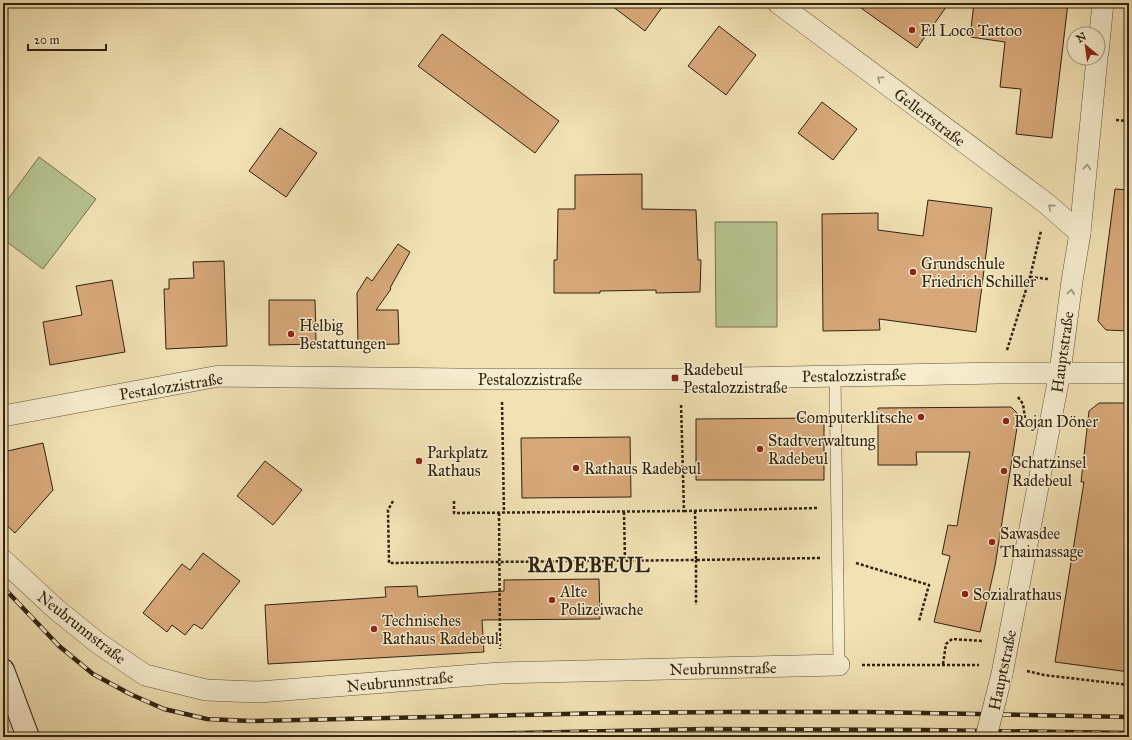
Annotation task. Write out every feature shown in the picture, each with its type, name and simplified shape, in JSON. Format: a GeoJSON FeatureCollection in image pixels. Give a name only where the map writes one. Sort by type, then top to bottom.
{"type":"FeatureCollection","features":[{"type":"Feature","properties":{"kind":"street","name":"Gellertstraße"},"geometry":{"type":"LineString","coordinates":[[778,3],[1047,204],[1080,233]]}},
{"type":"Feature","properties":{"kind":"street"},"geometry":{"type":"LineString","coordinates":[[1101,26],[1103,3]]}},
{"type":"Feature","properties":{"kind":"street","name":"Hauptstraße"},"geometry":{"type":"LineString","coordinates":[[986,737],[1003,670],[1060,372],[1080,233],[1097,66]]}},
{"type":"Feature","properties":{"kind":"street","name":"Pestalozzistraße"},"geometry":{"type":"LineString","coordinates":[[3,416],[219,376],[502,379],[1129,372]]}},
{"type":"Feature","properties":{"kind":"street","name":"Neubrunnstraße"},"geometry":{"type":"LineString","coordinates":[[3,560],[57,610],[98,644],[145,675],[206,690],[259,692],[500,673],[840,665]]}},
{"type":"Feature","properties":{"kind":"street"},"geometry":{"type":"LineString","coordinates":[[3,670],[28,737]]}},
{"type":"Feature","properties":{"kind":"lane"},"geometry":{"type":"LineString","coordinates":[[835,376],[840,665]]}},
{"type":"Feature","properties":{"kind":"path"},"geometry":{"type":"LineString","coordinates":[[1026,424],[1023,404],[1000,373],[1030,277],[1047,204]]}},
{"type":"Feature","properties":{"kind":"path"},"geometry":{"type":"LineString","coordinates":[[680,378],[684,511]]}},
{"type":"Feature","properties":{"kind":"path"},"geometry":{"type":"LineString","coordinates":[[502,379],[504,513]]}},
{"type":"Feature","properties":{"kind":"path"},"geometry":{"type":"LineString","coordinates":[[393,501],[388,510],[389,563],[696,560]]}},
{"type":"Feature","properties":{"kind":"path"},"geometry":{"type":"LineString","coordinates":[[454,501],[454,513],[624,512],[837,508]]}},
{"type":"Feature","properties":{"kind":"path"},"geometry":{"type":"LineString","coordinates":[[695,511],[696,605]]}},
{"type":"Feature","properties":{"kind":"path"},"geometry":{"type":"LineString","coordinates":[[624,512],[625,561]]}},
{"type":"Feature","properties":{"kind":"path"},"geometry":{"type":"LineString","coordinates":[[499,513],[500,673]]}},
{"type":"Feature","properties":{"kind":"path"},"geometry":{"type":"LineString","coordinates":[[943,664],[946,644],[952,639],[987,642]]}},
{"type":"Feature","properties":{"kind":"path"},"geometry":{"type":"LineString","coordinates":[[840,665],[943,664],[1129,685]]}},
{"type":"Feature","properties":{"kind":"green space"},"geometry":{"type":"Polygon","coordinates":[[[39,157],[96,199],[43,269],[3,239],[3,206],[39,157]]]}},
{"type":"Feature","properties":{"kind":"green space"},"geometry":{"type":"Polygon","coordinates":[[[715,222],[777,222],[777,327],[716,327],[715,222]]]}},
{"type":"Feature","properties":{"kind":"building"},"geometry":{"type":"Polygon","coordinates":[[[608,3],[665,3],[645,31],[608,3]]]}},
{"type":"Feature","properties":{"kind":"building"},"geometry":{"type":"Polygon","coordinates":[[[854,3],[949,3],[917,48],[854,3]]]}},
{"type":"Feature","properties":{"kind":"building"},"geometry":{"type":"Polygon","coordinates":[[[974,3],[1068,3],[1052,138],[1016,134],[1021,89],[1000,87],[1005,42],[970,37],[974,3]]]}},
{"type":"Feature","properties":{"kind":"building"},"geometry":{"type":"Polygon","coordinates":[[[719,26],[756,55],[726,95],[688,66],[719,26]]]}},
{"type":"Feature","properties":{"kind":"building"},"geometry":{"type":"Polygon","coordinates":[[[442,34],[559,121],[535,153],[418,66],[442,34]]]}},
{"type":"Feature","properties":{"kind":"building"},"geometry":{"type":"Polygon","coordinates":[[[822,102],[857,129],[833,160],[798,133],[822,102]]]}},
{"type":"Feature","properties":{"kind":"building"},"geometry":{"type":"Polygon","coordinates":[[[280,128],[317,153],[286,197],[249,171],[280,128]]]}},
{"type":"Feature","properties":{"kind":"building"},"geometry":{"type":"Polygon","coordinates":[[[642,174],[642,209],[696,210],[698,260],[701,260],[700,292],[656,293],[656,290],[600,291],[600,293],[554,293],[554,260],[557,260],[558,209],[575,209],[575,175],[642,174]]]}},
{"type":"Feature","properties":{"kind":"building"},"geometry":{"type":"Polygon","coordinates":[[[1115,189],[1129,190],[1129,331],[1106,330],[1098,321],[1115,189]]]}},
{"type":"Feature","properties":{"kind":"building"},"geometry":{"type":"Polygon","coordinates":[[[928,200],[992,208],[976,332],[879,319],[880,330],[823,331],[822,214],[878,213],[878,230],[923,236],[928,200]]]}},
{"type":"Feature","properties":{"kind":"building"},"geometry":{"type":"Polygon","coordinates":[[[398,244],[410,252],[390,288],[391,289],[376,310],[398,310],[399,344],[358,345],[357,293],[367,277],[372,281],[398,244]]]}},
{"type":"Feature","properties":{"kind":"building"},"geometry":{"type":"Polygon","coordinates":[[[224,261],[227,346],[166,349],[164,289],[169,289],[169,279],[194,278],[193,262],[224,261]]]}},
{"type":"Feature","properties":{"kind":"building"},"geometry":{"type":"Polygon","coordinates":[[[112,280],[125,352],[50,365],[43,322],[82,315],[76,286],[112,280]]]}},
{"type":"Feature","properties":{"kind":"building"},"geometry":{"type":"Polygon","coordinates":[[[269,300],[315,300],[316,344],[269,345],[269,300]]]}},
{"type":"Feature","properties":{"kind":"building"},"geometry":{"type":"Polygon","coordinates":[[[1099,403],[1129,403],[1129,672],[1055,662],[1084,482],[1081,482],[1089,411],[1099,403]]]}},
{"type":"Feature","properties":{"kind":"building"},"geometry":{"type":"Polygon","coordinates":[[[1011,407],[1019,415],[995,566],[980,632],[934,622],[950,556],[942,554],[948,525],[957,526],[970,452],[916,452],[917,465],[878,465],[878,408],[1011,407]]]}},
{"type":"Feature","properties":{"kind":"building","name":"Stadtverwaltung Radebeul"},"geometry":{"type":"Polygon","coordinates":[[[824,418],[824,480],[696,480],[696,419],[824,418]]]}},
{"type":"Feature","properties":{"kind":"building","name":"Rathaus Radebeul"},"geometry":{"type":"Polygon","coordinates":[[[630,437],[631,497],[522,498],[521,438],[630,437]]]}},
{"type":"Feature","properties":{"kind":"building"},"geometry":{"type":"Polygon","coordinates":[[[43,443],[53,490],[15,533],[3,522],[3,452],[43,443]]]}},
{"type":"Feature","properties":{"kind":"building"},"geometry":{"type":"Polygon","coordinates":[[[265,461],[302,490],[273,525],[237,496],[265,461]]]}},
{"type":"Feature","properties":{"kind":"building"},"geometry":{"type":"Polygon","coordinates":[[[203,553],[240,581],[202,629],[194,624],[185,635],[172,625],[167,632],[143,613],[182,564],[190,570],[203,553]]]}},
{"type":"Feature","properties":{"kind":"building","name":"Technisches Rathaus Radebeul"},"geometry":{"type":"Polygon","coordinates":[[[599,579],[600,619],[482,620],[484,652],[268,664],[265,605],[386,597],[385,587],[417,586],[418,597],[504,591],[504,580],[599,579]]]}},
{"type":"Feature","properties":{"kind":"railway"},"geometry":{"type":"LineString","coordinates":[[3,587],[59,646],[93,674],[130,694],[164,709],[207,719],[250,721],[610,713],[730,712],[869,712],[1129,717]]}},
{"type":"Feature","properties":{"kind":"railway"},"geometry":{"type":"LineString","coordinates":[[336,737],[707,729],[1129,733]]}},
{"type":"Feature","properties":{"kind":"place","name":"El Loco Tattoo"},"geometry":{"type":"Point","coordinates":[912,30]}},
{"type":"Feature","properties":{"kind":"place","name":"Grundschule Friedrich Schiller"},"geometry":{"type":"Point","coordinates":[913,272]}},
{"type":"Feature","properties":{"kind":"place","name":"Helbig Bestattungen"},"geometry":{"type":"Point","coordinates":[291,334]}},
{"type":"Feature","properties":{"kind":"place","name":"Radebeul Pestalozzistraße"},"geometry":{"type":"Point","coordinates":[675,378]}},
{"type":"Feature","properties":{"kind":"place","name":"Computerklitsche"},"geometry":{"type":"Point","coordinates":[921,417]}},
{"type":"Feature","properties":{"kind":"place","name":"Rojan Döner"},"geometry":{"type":"Point","coordinates":[1006,421]}},
{"type":"Feature","properties":{"kind":"place","name":"Stadtverwaltung Radebeul"},"geometry":{"type":"Point","coordinates":[760,449]}},
{"type":"Feature","properties":{"kind":"place","name":"Parkplatz Rathaus"},"geometry":{"type":"Point","coordinates":[419,461]}},
{"type":"Feature","properties":{"kind":"place","name":"Rathaus Radebeul"},"geometry":{"type":"Point","coordinates":[576,468]}},
{"type":"Feature","properties":{"kind":"place","name":"Schatzinsel Radebeul"},"geometry":{"type":"Point","coordinates":[1004,471]}},
{"type":"Feature","properties":{"kind":"place","name":"Sawasdee Thaimassage"},"geometry":{"type":"Point","coordinates":[992,542]}},
{"type":"Feature","properties":{"kind":"place","name":"Sozialrathaus"},"geometry":{"type":"Point","coordinates":[965,594]}},
{"type":"Feature","properties":{"kind":"place","name":"Alte Polizeiwache"},"geometry":{"type":"Point","coordinates":[552,600]}},
{"type":"Feature","properties":{"kind":"place","name":"Technisches Rathaus Radebeul"},"geometry":{"type":"Point","coordinates":[374,629]}},
{"type":"Feature","properties":{"kind":"district","name":"RADEBEUL"},"geometry":{"type":"Point","coordinates":[589,565]}}]}
